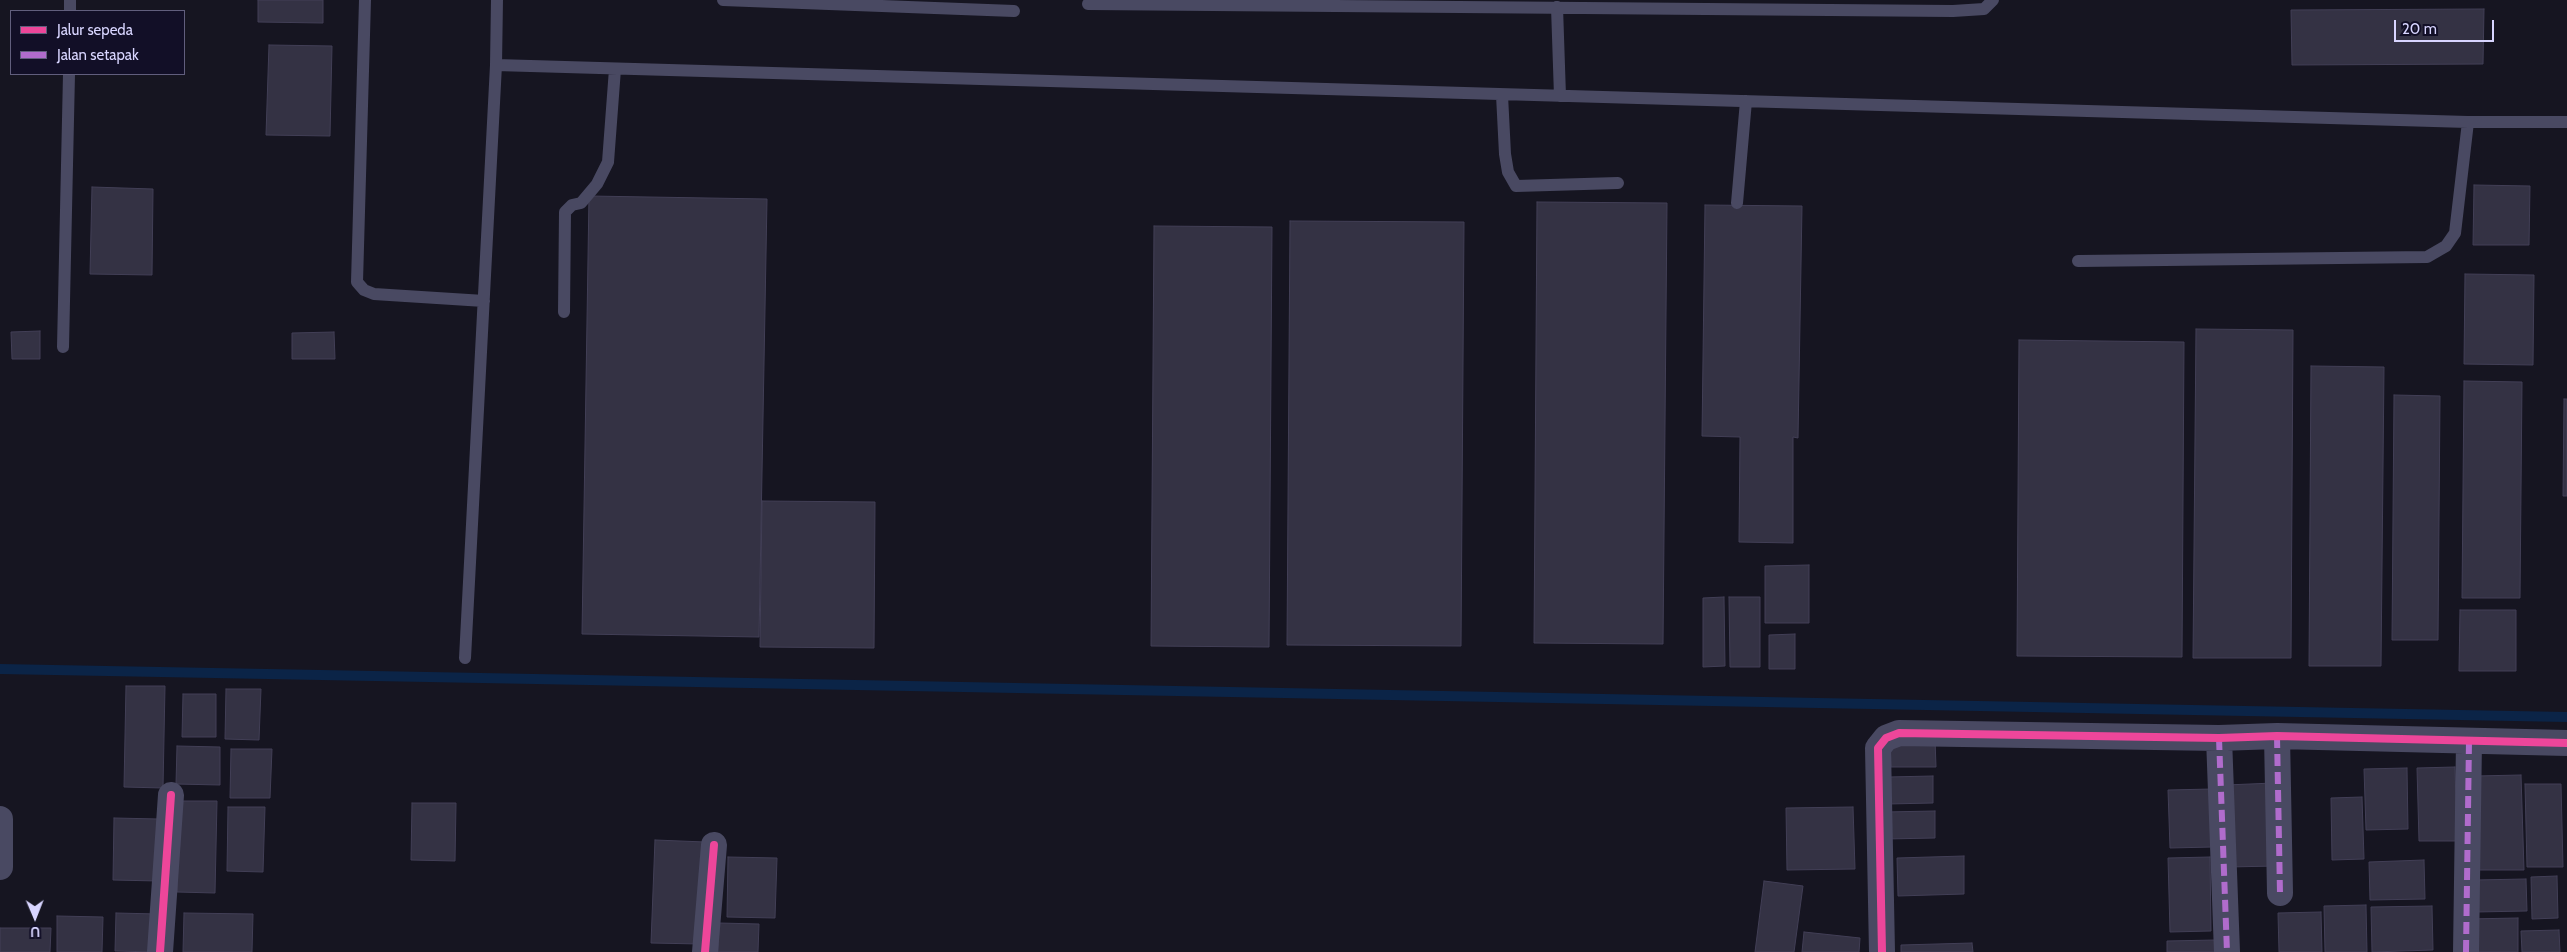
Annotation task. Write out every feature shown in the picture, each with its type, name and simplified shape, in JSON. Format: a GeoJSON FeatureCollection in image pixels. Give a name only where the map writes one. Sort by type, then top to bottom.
{"type":"FeatureCollection","features":[{"type":"Feature","properties":{"kind":"street"},"geometry":{"type":"LineString","coordinates":[[1882,952],[1878,748],[1886,738],[1899,733],[2219,738],[2277,736],[2567,743]]}},
{"type":"Feature","properties":{"kind":"street"},"geometry":{"type":"LineString","coordinates":[[2277,736],[2280,893]]}},
{"type":"Feature","properties":{"kind":"street"},"geometry":{"type":"LineString","coordinates":[[2219,738],[2227,952]]}},
{"type":"Feature","properties":{"kind":"street"},"geometry":{"type":"LineString","coordinates":[[2466,952],[2469,741]]}},
{"type":"Feature","properties":{"kind":"street"},"geometry":{"type":"LineString","coordinates":[[160,952],[171,795]]}},
{"type":"Feature","properties":{"kind":"street"},"geometry":{"type":"LineString","coordinates":[[0,819],[0,867]]}},
{"type":"Feature","properties":{"kind":"street"},"geometry":{"type":"LineString","coordinates":[[705,952],[714,845]]}},
{"type":"Feature","properties":{"kind":"lane"},"geometry":{"type":"LineString","coordinates":[[366,0],[357,282],[364,290],[374,294],[484,301]]}},
{"type":"Feature","properties":{"kind":"lane"},"geometry":{"type":"LineString","coordinates":[[465,658],[496,66],[497,0]]}},
{"type":"Feature","properties":{"kind":"lane"},"geometry":{"type":"LineString","coordinates":[[723,0],[1014,11]]}},
{"type":"Feature","properties":{"kind":"lane"},"geometry":{"type":"LineString","coordinates":[[1088,4],[1953,11],[1984,9],[1993,0]]}},
{"type":"Feature","properties":{"kind":"lane"},"geometry":{"type":"LineString","coordinates":[[1557,7],[1560,96]]}},
{"type":"Feature","properties":{"kind":"lane"},"geometry":{"type":"LineString","coordinates":[[496,66],[2468,122],[2567,122]]}},
{"type":"Feature","properties":{"kind":"lane"},"geometry":{"type":"LineString","coordinates":[[564,312],[565,212],[572,205],[581,203],[597,184],[608,162],[615,69]]}},
{"type":"Feature","properties":{"kind":"lane"},"geometry":{"type":"LineString","coordinates":[[63,347],[69,75]]}},
{"type":"Feature","properties":{"kind":"lane"},"geometry":{"type":"LineString","coordinates":[[1502,95],[1505,154],[1508,172],[1516,186],[1618,183]]}},
{"type":"Feature","properties":{"kind":"lane"},"geometry":{"type":"LineString","coordinates":[[1737,203],[1746,101]]}},
{"type":"Feature","properties":{"kind":"lane"},"geometry":{"type":"LineString","coordinates":[[2078,260],[2427,257],[2446,246],[2455,233],[2468,122]]}},
{"type":"Feature","properties":{"kind":"building"},"geometry":{"type":"Polygon","coordinates":[[[258,0],[323,0],[323,23],[258,22],[258,0]]]}},
{"type":"Feature","properties":{"kind":"building"},"geometry":{"type":"Polygon","coordinates":[[[2484,9],[2483,64],[2292,65],[2291,10],[2484,9]]]}},
{"type":"Feature","properties":{"kind":"building"},"geometry":{"type":"Polygon","coordinates":[[[269,45],[332,46],[330,136],[266,135],[269,45]]]}},
{"type":"Feature","properties":{"kind":"building"},"geometry":{"type":"Polygon","coordinates":[[[2474,185],[2530,186],[2529,245],[2473,245],[2474,185]]]}},
{"type":"Feature","properties":{"kind":"building"},"geometry":{"type":"Polygon","coordinates":[[[92,187],[153,189],[152,275],[90,274],[92,187]]]}},
{"type":"Feature","properties":{"kind":"building"},"geometry":{"type":"Polygon","coordinates":[[[589,196],[767,199],[759,637],[582,634],[589,196]]]}},
{"type":"Feature","properties":{"kind":"building"},"geometry":{"type":"Polygon","coordinates":[[[1537,202],[1667,203],[1663,644],[1534,643],[1537,202]]]}},
{"type":"Feature","properties":{"kind":"building"},"geometry":{"type":"Polygon","coordinates":[[[1705,205],[1802,206],[1798,438],[1793,437],[1793,543],[1739,542],[1740,437],[1702,436],[1705,205]]]}},
{"type":"Feature","properties":{"kind":"building"},"geometry":{"type":"Polygon","coordinates":[[[1290,221],[1464,222],[1461,646],[1287,645],[1290,221]]]}},
{"type":"Feature","properties":{"kind":"building"},"geometry":{"type":"Polygon","coordinates":[[[1154,226],[1272,227],[1269,647],[1151,646],[1154,226]]]}},
{"type":"Feature","properties":{"kind":"building"},"geometry":{"type":"Polygon","coordinates":[[[2465,274],[2534,275],[2533,365],[2464,364],[2465,274]]]}},
{"type":"Feature","properties":{"kind":"building"},"geometry":{"type":"Polygon","coordinates":[[[2196,329],[2293,330],[2291,658],[2193,658],[2196,329]]]}},
{"type":"Feature","properties":{"kind":"building"},"geometry":{"type":"Polygon","coordinates":[[[40,331],[40,359],[12,359],[11,332],[40,331]]]}},
{"type":"Feature","properties":{"kind":"building"},"geometry":{"type":"Polygon","coordinates":[[[334,332],[335,359],[292,359],[292,333],[334,332]]]}},
{"type":"Feature","properties":{"kind":"building"},"geometry":{"type":"Polygon","coordinates":[[[2019,340],[2184,342],[2182,657],[2017,656],[2019,340]]]}},
{"type":"Feature","properties":{"kind":"building"},"geometry":{"type":"Polygon","coordinates":[[[2311,366],[2384,367],[2381,666],[2309,666],[2311,366]]]}},
{"type":"Feature","properties":{"kind":"building"},"geometry":{"type":"Polygon","coordinates":[[[2464,381],[2522,382],[2520,598],[2462,598],[2464,381]]]}},
{"type":"Feature","properties":{"kind":"building"},"geometry":{"type":"Polygon","coordinates":[[[2394,395],[2440,396],[2438,640],[2392,640],[2394,395]]]}},
{"type":"Feature","properties":{"kind":"building"},"geometry":{"type":"Polygon","coordinates":[[[2564,399],[2567,399],[2567,496],[2563,496],[2564,399]]]}},
{"type":"Feature","properties":{"kind":"building"},"geometry":{"type":"Polygon","coordinates":[[[762,501],[875,502],[874,648],[760,647],[762,501]]]}},
{"type":"Feature","properties":{"kind":"building"},"geometry":{"type":"Polygon","coordinates":[[[1809,565],[1809,623],[1765,623],[1765,566],[1809,565]]]}},
{"type":"Feature","properties":{"kind":"building"},"geometry":{"type":"Polygon","coordinates":[[[1724,597],[1725,666],[1703,667],[1703,598],[1724,597]]]}},
{"type":"Feature","properties":{"kind":"building"},"geometry":{"type":"Polygon","coordinates":[[[1729,597],[1760,597],[1760,667],[1730,667],[1729,597]]]}},
{"type":"Feature","properties":{"kind":"building"},"geometry":{"type":"Polygon","coordinates":[[[2460,610],[2516,610],[2516,671],[2459,671],[2460,610]]]}},
{"type":"Feature","properties":{"kind":"building"},"geometry":{"type":"Polygon","coordinates":[[[1795,634],[1795,669],[1769,669],[1769,635],[1795,634]]]}},
{"type":"Feature","properties":{"kind":"building"},"geometry":{"type":"Polygon","coordinates":[[[126,686],[165,686],[163,788],[124,787],[126,686]]]}},
{"type":"Feature","properties":{"kind":"building"},"geometry":{"type":"Polygon","coordinates":[[[226,689],[261,689],[259,740],[225,739],[226,689]]]}},
{"type":"Feature","properties":{"kind":"building"},"geometry":{"type":"Polygon","coordinates":[[[183,694],[216,694],[216,737],[182,737],[183,694]]]}},
{"type":"Feature","properties":{"kind":"building"},"geometry":{"type":"Polygon","coordinates":[[[1890,739],[1935,739],[1936,767],[1891,767],[1890,739]]]}},
{"type":"Feature","properties":{"kind":"building"},"geometry":{"type":"Polygon","coordinates":[[[177,746],[220,747],[220,785],[176,784],[177,746]]]}},
{"type":"Feature","properties":{"kind":"building"},"geometry":{"type":"Polygon","coordinates":[[[231,749],[272,749],[270,798],[230,798],[231,749]]]}},
{"type":"Feature","properties":{"kind":"building"},"geometry":{"type":"Polygon","coordinates":[[[2455,767],[2457,841],[2419,841],[2417,768],[2455,767]]]}},
{"type":"Feature","properties":{"kind":"building"},"geometry":{"type":"Polygon","coordinates":[[[2407,768],[2408,829],[2366,830],[2364,769],[2407,768]]]}},
{"type":"Feature","properties":{"kind":"building"},"geometry":{"type":"Polygon","coordinates":[[[2521,775],[2524,870],[2478,870],[2476,776],[2521,775]]]}},
{"type":"Feature","properties":{"kind":"building"},"geometry":{"type":"Polygon","coordinates":[[[1933,776],[1933,803],[1888,804],[1888,777],[1933,776]]]}},
{"type":"Feature","properties":{"kind":"building"},"geometry":{"type":"Polygon","coordinates":[[[2274,783],[2276,866],[2228,867],[2226,785],[2274,783]]]}},
{"type":"Feature","properties":{"kind":"building"},"geometry":{"type":"Polygon","coordinates":[[[2525,784],[2561,784],[2563,867],[2527,867],[2525,784]]]}},
{"type":"Feature","properties":{"kind":"building"},"geometry":{"type":"Polygon","coordinates":[[[2212,789],[2213,847],[2170,848],[2168,790],[2212,789]]]}},
{"type":"Feature","properties":{"kind":"building"},"geometry":{"type":"Polygon","coordinates":[[[2362,797],[2364,859],[2332,860],[2331,798],[2362,797]]]}},
{"type":"Feature","properties":{"kind":"building"},"geometry":{"type":"Polygon","coordinates":[[[179,801],[217,801],[215,893],[177,892],[179,801]]]}},
{"type":"Feature","properties":{"kind":"building"},"geometry":{"type":"Polygon","coordinates":[[[412,803],[456,803],[455,861],[411,860],[412,803]]]}},
{"type":"Feature","properties":{"kind":"building"},"geometry":{"type":"Polygon","coordinates":[[[228,807],[265,807],[263,872],[227,871],[228,807]]]}},
{"type":"Feature","properties":{"kind":"building"},"geometry":{"type":"Polygon","coordinates":[[[1853,807],[1855,869],[1787,870],[1786,808],[1853,807]]]}},
{"type":"Feature","properties":{"kind":"building"},"geometry":{"type":"Polygon","coordinates":[[[1935,811],[1935,838],[1886,839],[1885,812],[1935,811]]]}},
{"type":"Feature","properties":{"kind":"building"},"geometry":{"type":"Polygon","coordinates":[[[114,818],[159,819],[158,881],[113,880],[114,818]]]}},
{"type":"Feature","properties":{"kind":"building"},"geometry":{"type":"Polygon","coordinates":[[[655,840],[705,842],[700,944],[651,943],[655,840]]]}},
{"type":"Feature","properties":{"kind":"building"},"geometry":{"type":"Polygon","coordinates":[[[1964,856],[1964,894],[1898,896],[1897,858],[1964,856]]]}},
{"type":"Feature","properties":{"kind":"building"},"geometry":{"type":"Polygon","coordinates":[[[728,857],[777,858],[775,918],[727,917],[728,857]]]}},
{"type":"Feature","properties":{"kind":"building"},"geometry":{"type":"Polygon","coordinates":[[[2210,857],[2211,931],[2170,932],[2168,858],[2210,857]]]}},
{"type":"Feature","properties":{"kind":"building"},"geometry":{"type":"Polygon","coordinates":[[[2424,860],[2425,899],[2370,900],[2369,862],[2424,860]]]}},
{"type":"Feature","properties":{"kind":"building"},"geometry":{"type":"Polygon","coordinates":[[[2557,876],[2558,918],[2532,919],[2531,877],[2557,876]]]}},
{"type":"Feature","properties":{"kind":"building"},"geometry":{"type":"Polygon","coordinates":[[[2526,879],[2527,911],[2476,912],[2475,880],[2526,879]]]}},
{"type":"Feature","properties":{"kind":"building"},"geometry":{"type":"Polygon","coordinates":[[[1764,881],[1803,886],[1794,952],[1755,952],[1764,881]]]}},
{"type":"Feature","properties":{"kind":"building"},"geometry":{"type":"Polygon","coordinates":[[[2366,905],[2367,952],[2325,952],[2324,906],[2366,905]]]}},
{"type":"Feature","properties":{"kind":"building"},"geometry":{"type":"Polygon","coordinates":[[[2432,906],[2433,950],[2372,952],[2371,907],[2432,906]]]}},
{"type":"Feature","properties":{"kind":"building"},"geometry":{"type":"Polygon","coordinates":[[[2321,912],[2322,952],[2279,952],[2278,913],[2321,912]]]}},
{"type":"Feature","properties":{"kind":"building"},"geometry":{"type":"Polygon","coordinates":[[[116,913],[157,914],[156,952],[115,951],[116,913]]]}},
{"type":"Feature","properties":{"kind":"building"},"geometry":{"type":"Polygon","coordinates":[[[184,913],[253,914],[252,952],[183,952],[184,913]]]}},
{"type":"Feature","properties":{"kind":"building"},"geometry":{"type":"Polygon","coordinates":[[[57,916],[103,917],[102,952],[57,952],[57,916]]]}},
{"type":"Feature","properties":{"kind":"building"},"geometry":{"type":"Polygon","coordinates":[[[2518,918],[2518,952],[2468,952],[2467,919],[2518,918]]]}},
{"type":"Feature","properties":{"kind":"building"},"geometry":{"type":"Polygon","coordinates":[[[719,923],[759,924],[758,952],[718,952],[719,923]]]}},
{"type":"Feature","properties":{"kind":"building"},"geometry":{"type":"Polygon","coordinates":[[[0,928],[51,928],[50,952],[0,952],[0,928]]]}},
{"type":"Feature","properties":{"kind":"building"},"geometry":{"type":"Polygon","coordinates":[[[2559,930],[2560,952],[2522,952],[2521,931],[2559,930]]]}},
{"type":"Feature","properties":{"kind":"building"},"geometry":{"type":"Polygon","coordinates":[[[1804,932],[1860,938],[1859,952],[1802,952],[1804,932]]]}},
{"type":"Feature","properties":{"kind":"building"},"geometry":{"type":"Polygon","coordinates":[[[2215,940],[2216,952],[2167,952],[2167,941],[2215,940]]]}},
{"type":"Feature","properties":{"kind":"building"},"geometry":{"type":"Polygon","coordinates":[[[1972,943],[1973,952],[1901,952],[1901,945],[1972,943]]]}},
{"type":"Feature","properties":{"kind":"waterway"},"geometry":{"type":"LineString","coordinates":[[0,669],[2567,717]]}},
{"type":"Feature","properties":{"kind":"marked path"},"geometry":{"type":"LineString","coordinates":[[2277,736],[2280,893]]}},
{"type":"Feature","properties":{"kind":"marked path"},"geometry":{"type":"LineString","coordinates":[[2219,738],[2227,952]]}},
{"type":"Feature","properties":{"kind":"marked path"},"geometry":{"type":"LineString","coordinates":[[2466,952],[2469,741]]}},
{"type":"Feature","properties":{"kind":"cycle path"},"geometry":{"type":"LineString","coordinates":[[1882,952],[1878,748],[1886,738],[1899,733],[2219,738],[2277,736],[2567,743]]}},
{"type":"Feature","properties":{"kind":"cycle path"},"geometry":{"type":"LineString","coordinates":[[160,952],[171,795]]}},
{"type":"Feature","properties":{"kind":"cycle path"},"geometry":{"type":"LineString","coordinates":[[705,952],[714,845]]}}]}
